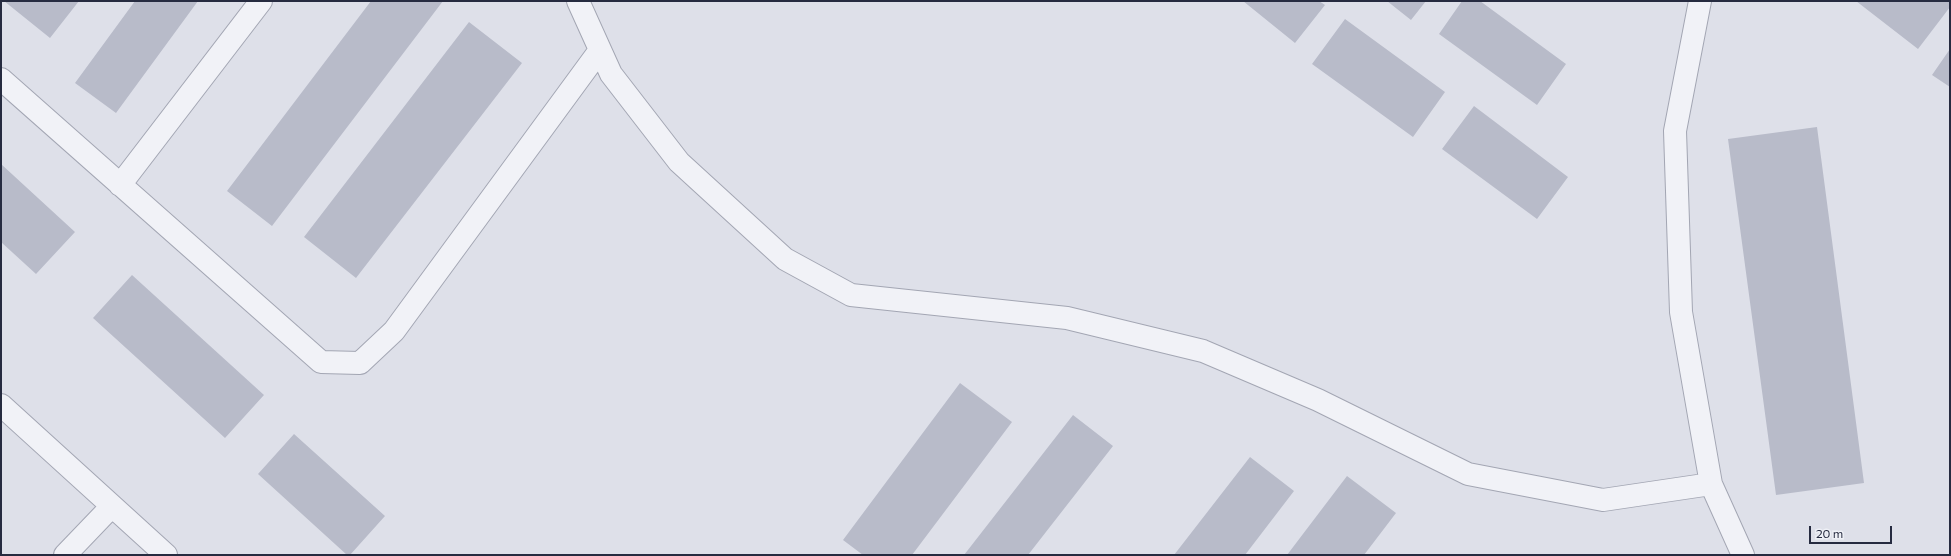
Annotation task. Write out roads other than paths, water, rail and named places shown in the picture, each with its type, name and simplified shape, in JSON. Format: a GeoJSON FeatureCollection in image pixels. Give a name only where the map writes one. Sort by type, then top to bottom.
{"type":"FeatureCollection","features":[{"type":"Feature","properties":{"kind":"street"},"geometry":{"type":"LineString","coordinates":[[120,185],[261,1]]}},
{"type":"Feature","properties":{"kind":"street"},"geometry":{"type":"LineString","coordinates":[[578,1],[611,74],[678,162],[785,259],[851,295],[1066,318],[1203,351],[1318,400],[1468,474],[1602,500],[1712,484]]}},
{"type":"Feature","properties":{"kind":"street"},"geometry":{"type":"LineString","coordinates":[[1700,1],[1675,131],[1681,312],[1712,484],[1743,555]]}},
{"type":"Feature","properties":{"kind":"street"},"geometry":{"type":"LineString","coordinates":[[1,79],[320,362],[360,363],[394,331],[600,50]]}},
{"type":"Feature","properties":{"kind":"street"},"geometry":{"type":"LineString","coordinates":[[1,405],[166,555]]}},
{"type":"Feature","properties":{"kind":"street"},"geometry":{"type":"LineString","coordinates":[[65,555],[112,506]]}}]}
